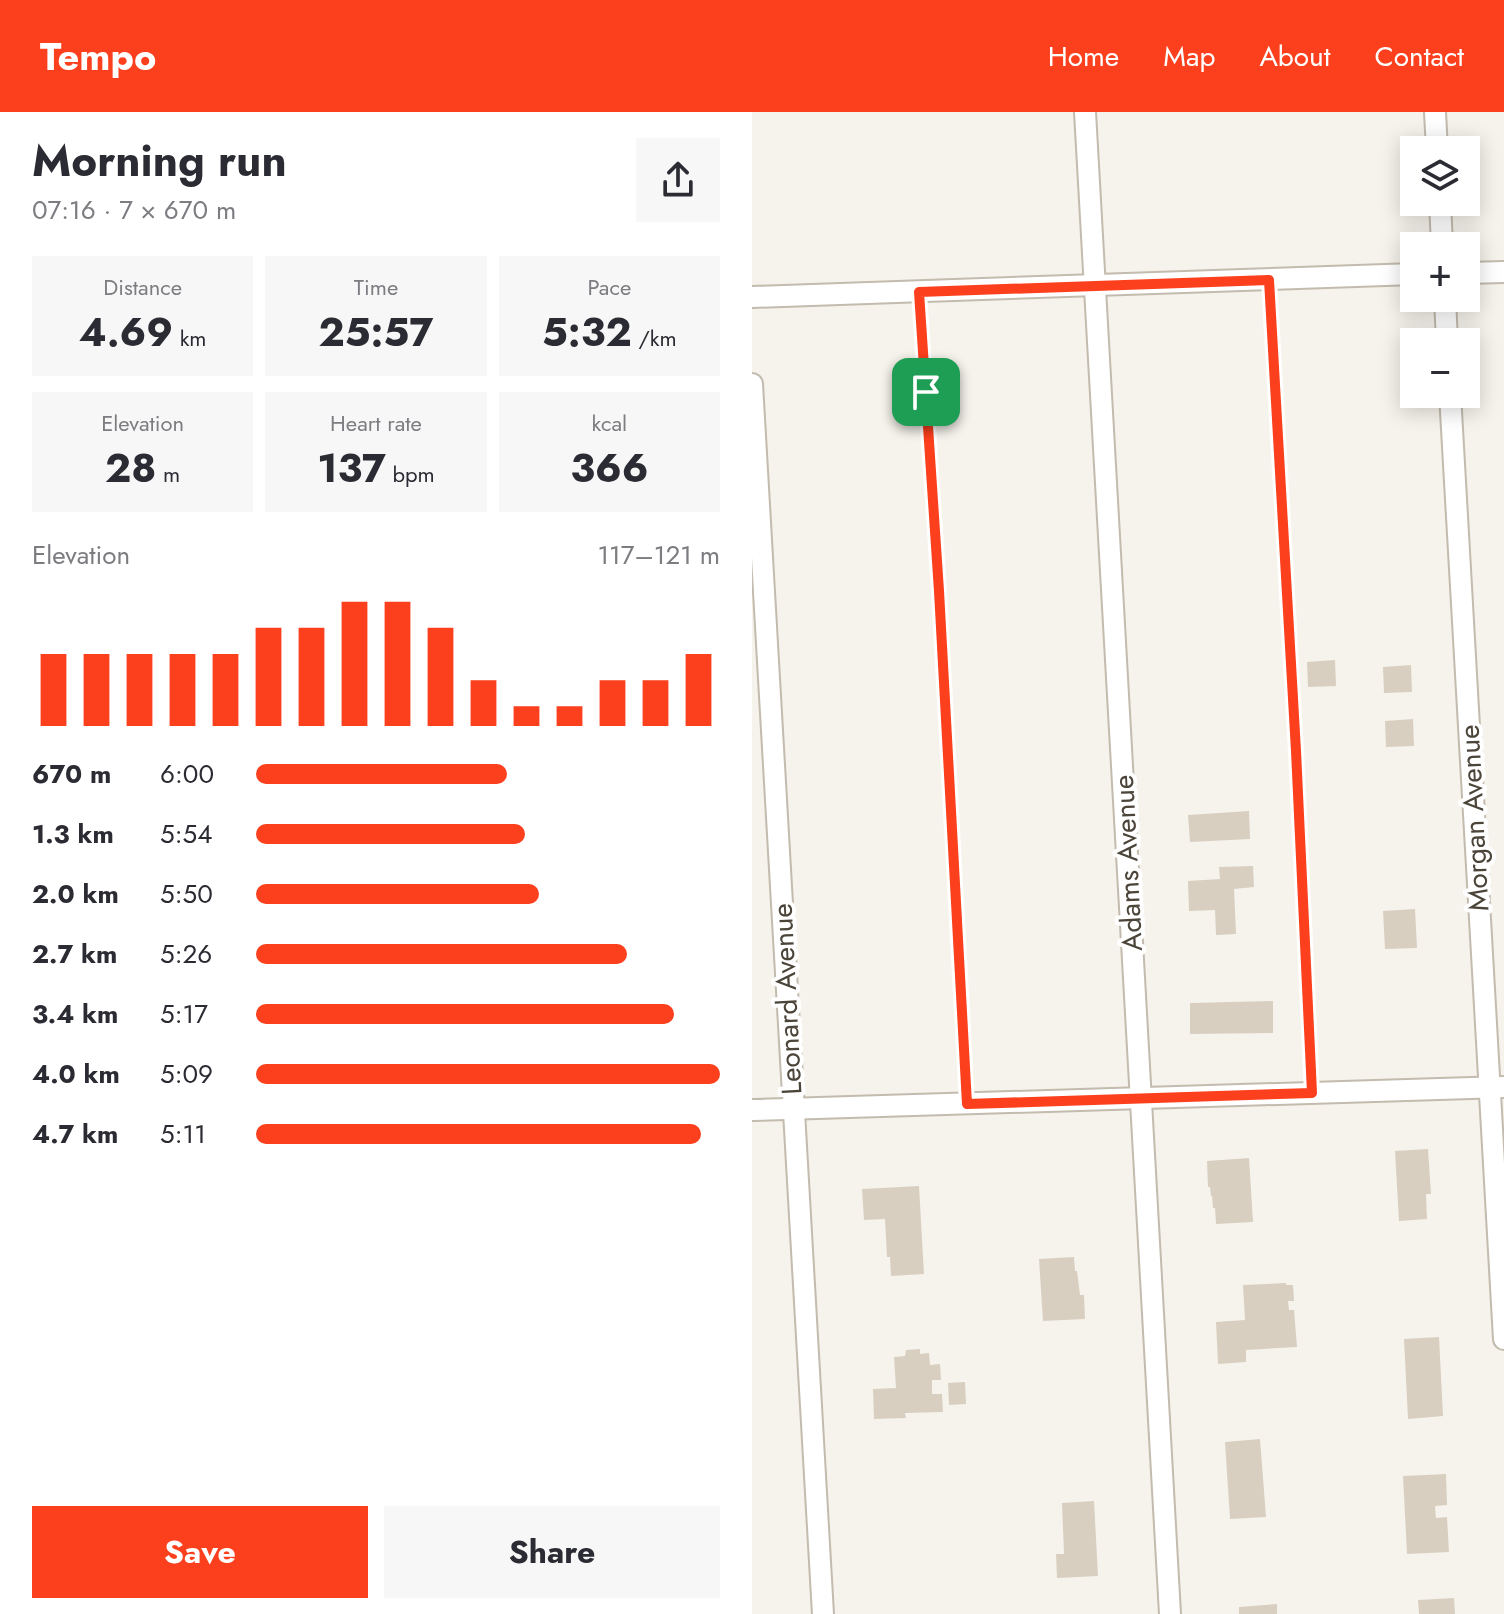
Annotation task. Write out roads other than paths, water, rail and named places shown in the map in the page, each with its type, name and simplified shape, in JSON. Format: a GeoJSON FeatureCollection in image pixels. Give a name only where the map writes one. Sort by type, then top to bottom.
{"type":"FeatureCollection","features":[{"type":"Feature","properties":{"kind":"street","name":"Adams Avenue"},"geometry":{"type":"LineString","coordinates":[[1085,112],[1170,1614]]}},
{"type":"Feature","properties":{"kind":"street"},"geometry":{"type":"LineString","coordinates":[[1435,112],[1436,136]]}},
{"type":"Feature","properties":{"kind":"street"},"geometry":{"type":"LineString","coordinates":[[1480,273],[1504,272]]}},
{"type":"Feature","properties":{"kind":"street"},"geometry":{"type":"LineString","coordinates":[[752,297],[1400,275]]}},
{"type":"Feature","properties":{"kind":"street","name":"Leonard Avenue"},"geometry":{"type":"LineString","coordinates":[[752,384],[823,1614]]}},
{"type":"Feature","properties":{"kind":"street","name":"Morgan Avenue"},"geometry":{"type":"LineString","coordinates":[[1451,408],[1497,1087],[1504,1339]]}},
{"type":"Feature","properties":{"kind":"street"},"geometry":{"type":"LineString","coordinates":[[752,1110],[1497,1087]]}},
{"type":"Feature","properties":{"kind":"lane"},"geometry":{"type":"LineString","coordinates":[[1269,280],[1312,1093]]}},
{"type":"Feature","properties":{"kind":"lane"},"geometry":{"type":"LineString","coordinates":[[919,292],[967,1104]]}}]}
